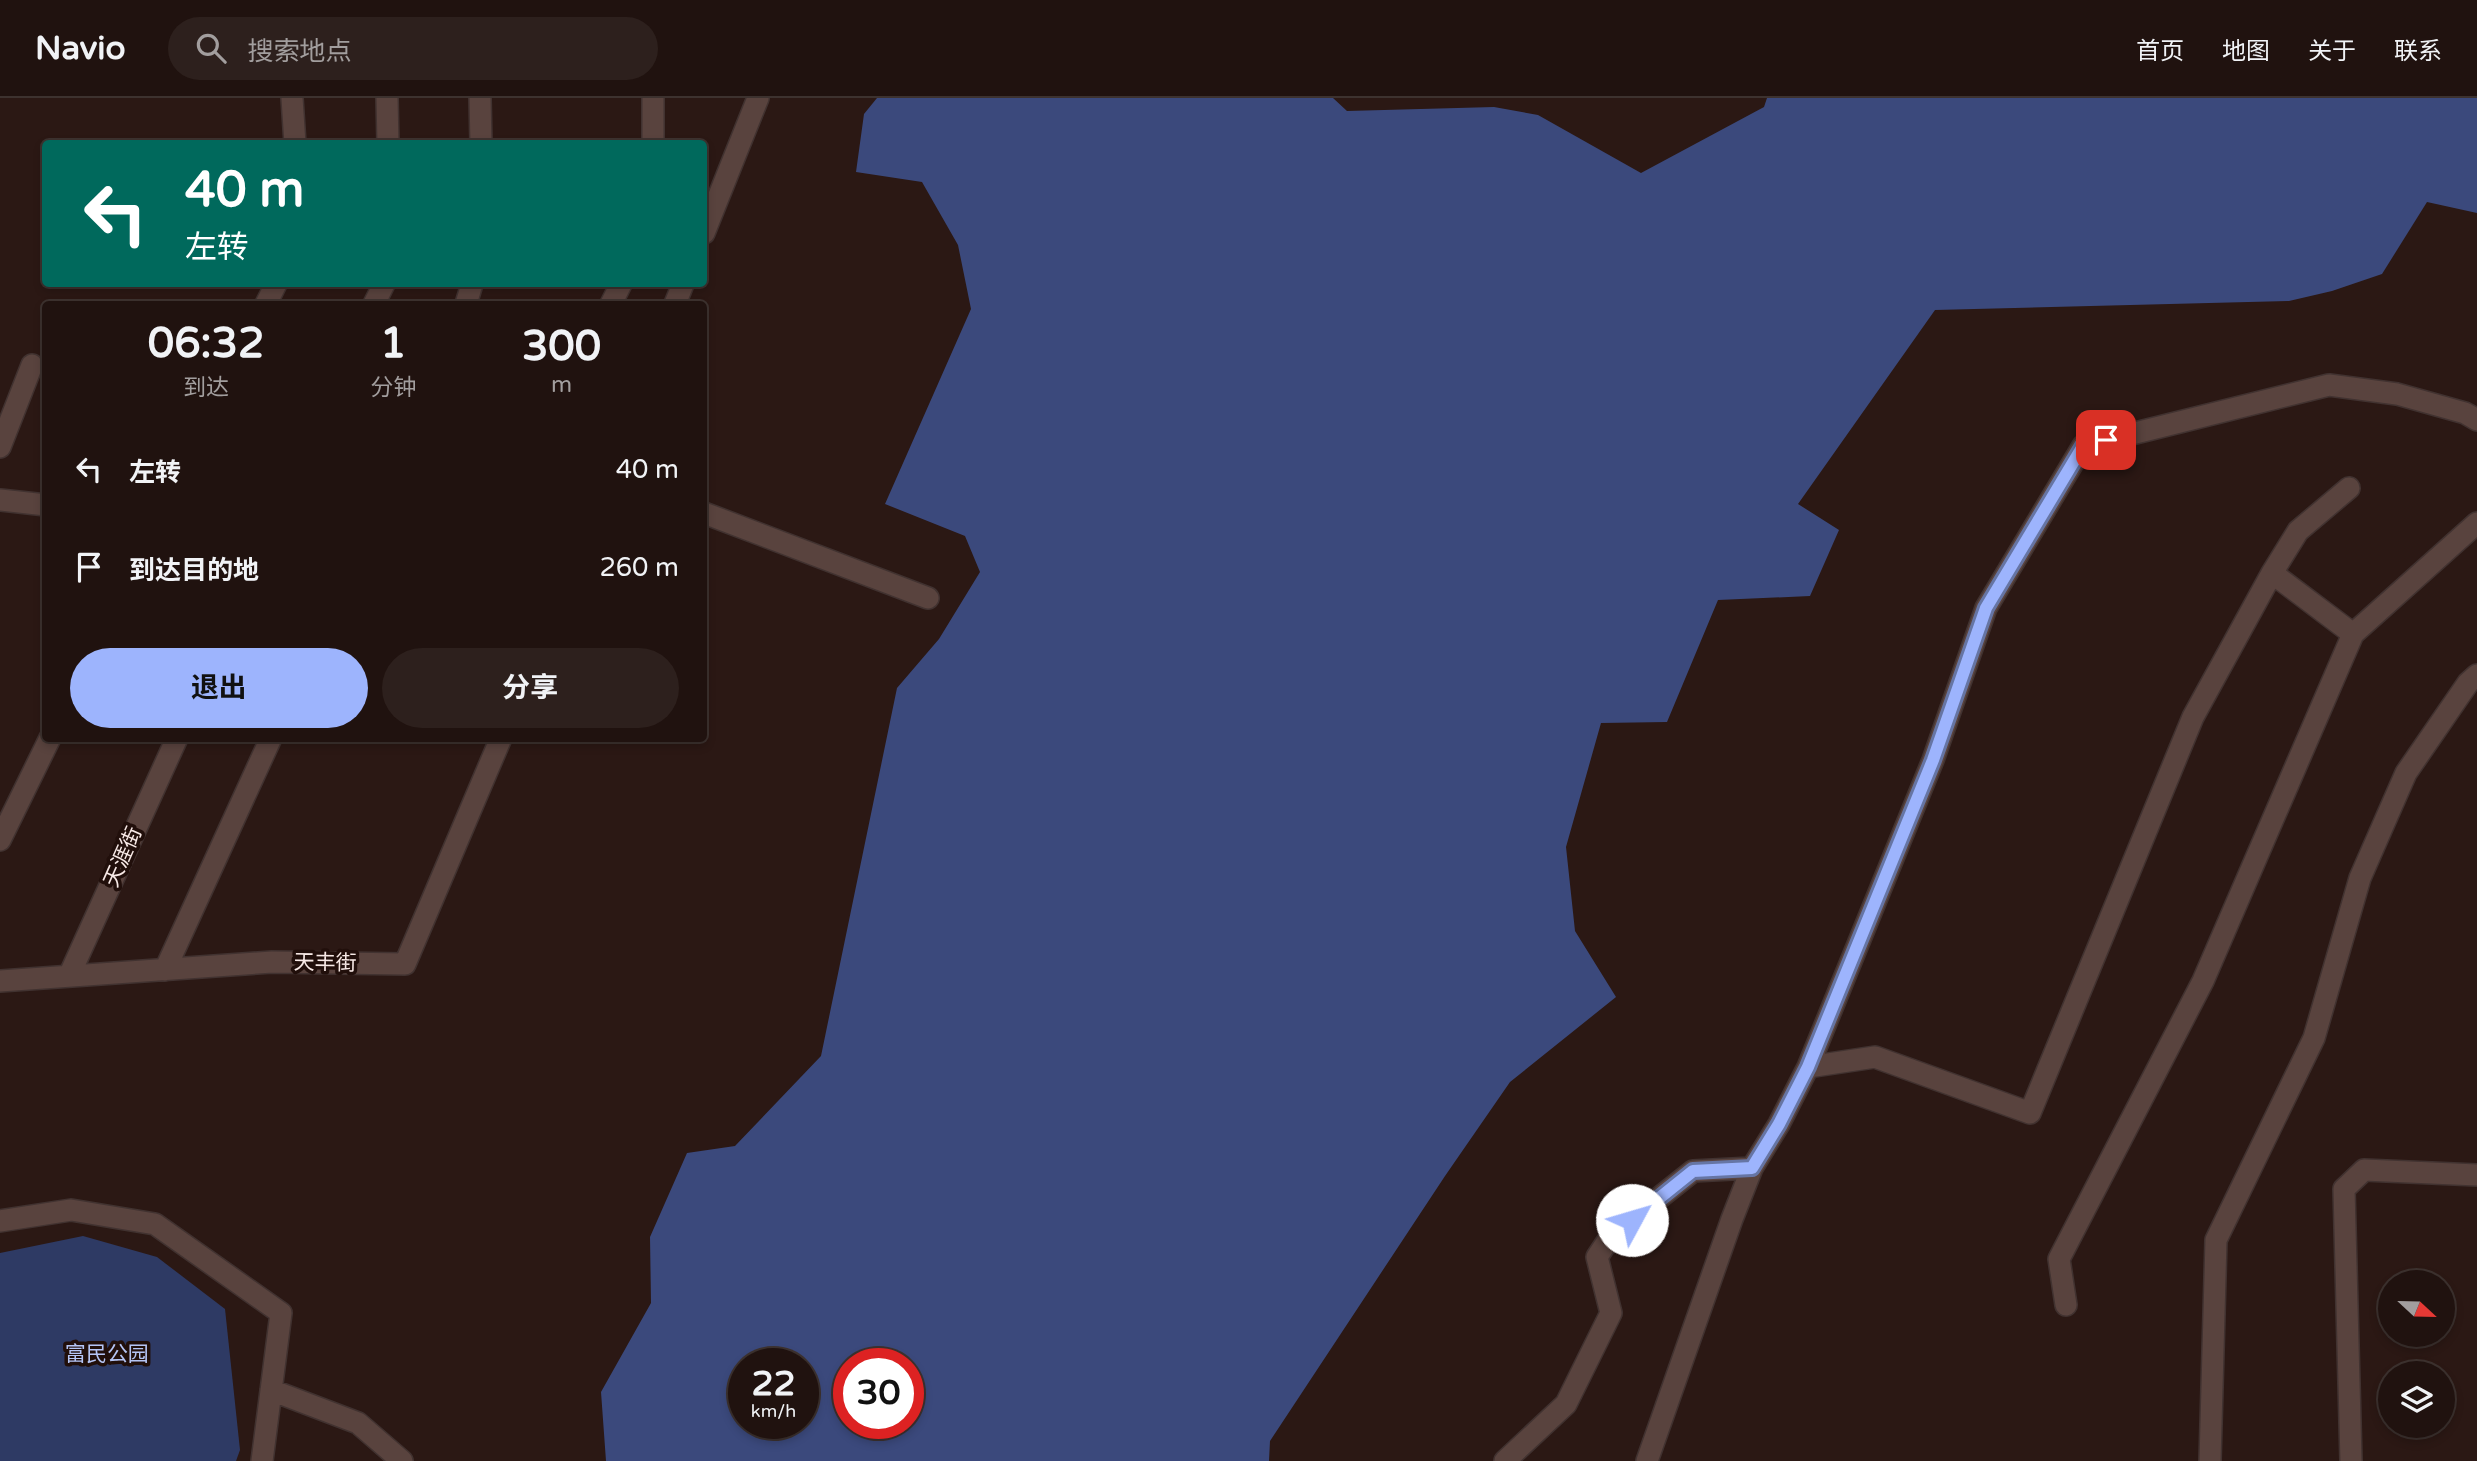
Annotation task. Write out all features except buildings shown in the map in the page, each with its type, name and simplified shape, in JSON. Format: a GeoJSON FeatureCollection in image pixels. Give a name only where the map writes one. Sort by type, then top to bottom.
{"type":"FeatureCollection","features":[{"type":"Feature","properties":{"kind":"street"},"geometry":{"type":"LineString","coordinates":[[292,98],[295,140]]}},
{"type":"Feature","properties":{"kind":"street"},"geometry":{"type":"LineString","coordinates":[[387,98],[388,140]]}},
{"type":"Feature","properties":{"kind":"street"},"geometry":{"type":"LineString","coordinates":[[480,98],[481,140]]}},
{"type":"Feature","properties":{"kind":"street"},"geometry":{"type":"LineString","coordinates":[[653,98],[653,140]]}},
{"type":"Feature","properties":{"kind":"street"},"geometry":{"type":"LineString","coordinates":[[707,226],[758,98]]}},
{"type":"Feature","properties":{"kind":"street"},"geometry":{"type":"LineString","coordinates":[[0,447],[32,365]]}},
{"type":"Feature","properties":{"kind":"street"},"geometry":{"type":"LineString","coordinates":[[1647,1461],[1752,1168],[1779,1124],[1808,1067],[1933,760],[1986,608],[2083,446],[2329,385],[2397,394],[2465,413],[2477,420]]}},
{"type":"Feature","properties":{"kind":"street"},"geometry":{"type":"LineString","coordinates":[[1808,1067],[1875,1057],[2031,1113],[2193,717],[2298,531],[2349,488]]}},
{"type":"Feature","properties":{"kind":"street"},"geometry":{"type":"LineString","coordinates":[[0,500],[42,505]]}},
{"type":"Feature","properties":{"kind":"street"},"geometry":{"type":"LineString","coordinates":[[707,514],[928,598]]}},
{"type":"Feature","properties":{"kind":"street"},"geometry":{"type":"LineString","coordinates":[[2066,1305],[2059,1259],[2203,981],[2353,634],[2477,523]]}},
{"type":"Feature","properties":{"kind":"street"},"geometry":{"type":"LineString","coordinates":[[2272,573],[2353,634]]}},
{"type":"Feature","properties":{"kind":"street"},"geometry":{"type":"LineString","coordinates":[[2210,1461],[2216,1240],[2315,1038],[2360,878],[2406,774],[2468,683],[2477,675]]}},
{"type":"Feature","properties":{"kind":"street"},"geometry":{"type":"LineString","coordinates":[[0,839],[48,742]]}},
{"type":"Feature","properties":{"kind":"street","name":"天涯街"},"geometry":{"type":"LineString","coordinates":[[69,976],[175,742]]}},
{"type":"Feature","properties":{"kind":"street"},"geometry":{"type":"LineString","coordinates":[[165,970],[269,742]]}},
{"type":"Feature","properties":{"kind":"street","name":"天丰街"},"geometry":{"type":"LineString","coordinates":[[0,981],[272,962],[405,964],[499,742]]}},
{"type":"Feature","properties":{"kind":"street"},"geometry":{"type":"LineString","coordinates":[[1505,1461],[1566,1404],[1611,1313],[1597,1257],[1611,1236],[1693,1171],[1752,1168]]}},
{"type":"Feature","properties":{"kind":"street"},"geometry":{"type":"LineString","coordinates":[[2351,1461],[2344,1189],[2364,1171],[2477,1175]]}},
{"type":"Feature","properties":{"kind":"street"},"geometry":{"type":"LineString","coordinates":[[0,1220],[71,1210],[155,1224],[281,1313],[262,1461]]}},
{"type":"Feature","properties":{"kind":"street"},"geometry":{"type":"LineString","coordinates":[[271,1390],[358,1423],[402,1461]]}},
{"type":"Feature","properties":{"kind":"green space","name":"富民公园"},"geometry":{"type":"Polygon","coordinates":[[[83,1236],[157,1257],[225,1309],[240,1450],[236,1461],[0,1461],[0,1253],[83,1236]]]}},
{"type":"Feature","properties":{"kind":"shaded area"},"geometry":{"type":"Polygon","coordinates":[[[877,98],[1333,98],[1347,111],[1494,107],[1538,115],[1641,173],[1764,107],[1767,98],[2477,98],[2477,213],[2427,202],[2382,274],[2332,291],[2289,301],[1935,310],[1798,504],[1839,530],[1810,596],[1718,600],[1667,722],[1601,723],[1566,847],[1575,931],[1616,997],[1510,1082],[1270,1441],[1269,1461],[606,1461],[601,1392],[651,1303],[650,1237],[687,1153],[735,1146],[821,1056],[897,688],[939,639],[980,572],[965,536],[885,504],[971,309],[958,245],[922,182],[856,172],[864,114],[877,98]]]}},
{"type":"Feature","properties":{"kind":"route"},"geometry":{"type":"LineString","coordinates":[[1632,1220],[1693,1171],[1752,1168],[1779,1124],[1808,1067],[1933,760],[1986,608],[2083,446],[2106,440]]}}]}
